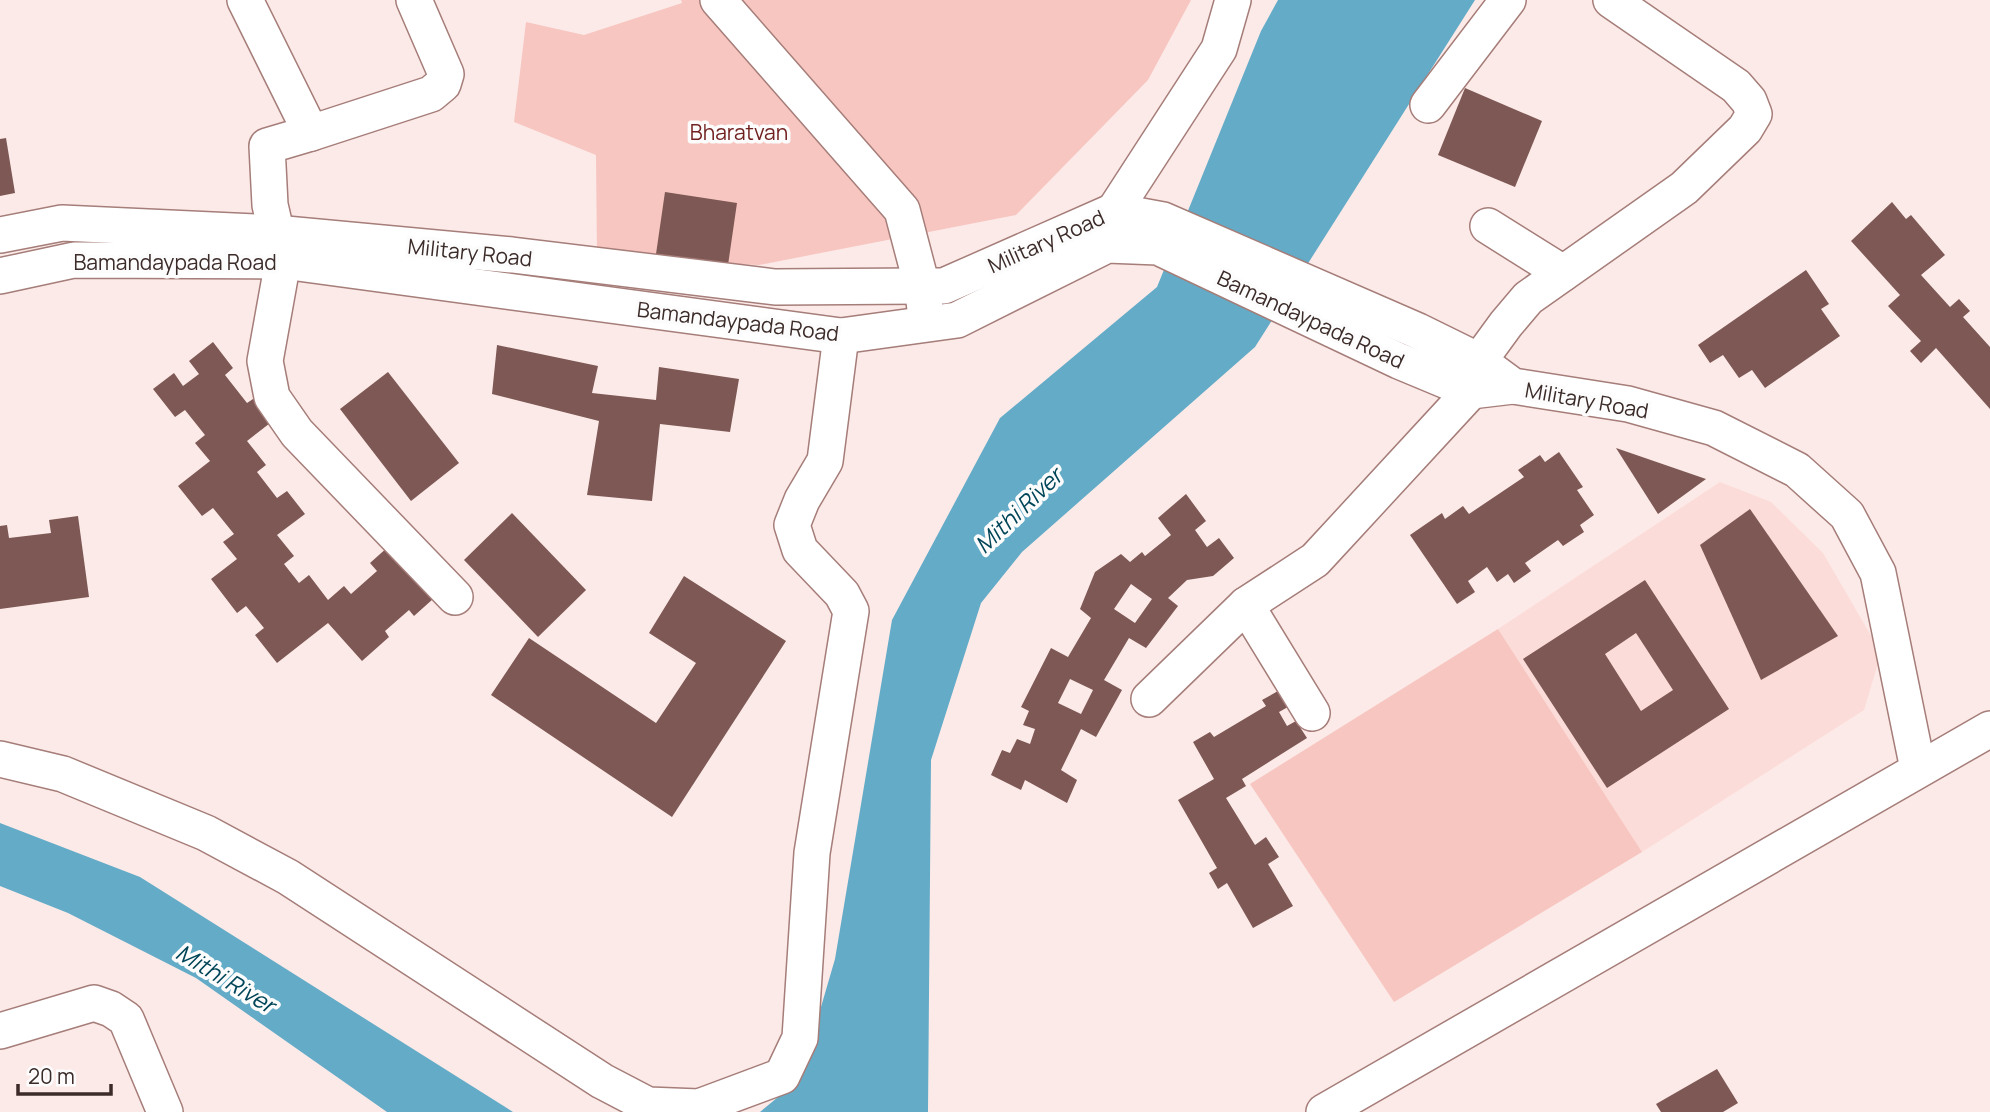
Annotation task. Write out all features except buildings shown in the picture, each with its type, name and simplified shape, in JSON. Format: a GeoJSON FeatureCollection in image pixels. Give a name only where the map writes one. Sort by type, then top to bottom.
{"type":"FeatureCollection","features":[{"type":"Feature","properties":{"kind":"street"},"geometry":{"type":"LineString","coordinates":[[245,0],[311,133]]}},
{"type":"Feature","properties":{"kind":"street"},"geometry":{"type":"LineString","coordinates":[[414,0],[446,74],[443,84],[431,94],[267,146],[270,205],[279,247],[265,362],[272,397],[298,433],[455,597]]}},
{"type":"Feature","properties":{"kind":"street"},"geometry":{"type":"LineString","coordinates":[[718,0],[902,210],[922,286],[927,325]]}},
{"type":"Feature","properties":{"kind":"street"},"geometry":{"type":"LineString","coordinates":[[1107,245],[1114,211],[1219,50],[1233,0]]}},
{"type":"Feature","properties":{"kind":"street"},"geometry":{"type":"LineString","coordinates":[[1427,105],[1508,0]]}},
{"type":"Feature","properties":{"kind":"street"},"geometry":{"type":"LineString","coordinates":[[1149,699],[1246,605],[1315,560],[1475,376],[1506,324],[1528,298],[1684,188],[1745,129],[1754,114],[1749,101],[1736,86],[1611,0]]}},
{"type":"Feature","properties":{"kind":"street","name":"Military Road"},"geometry":{"type":"LineString","coordinates":[[0,235],[62,223],[279,247],[455,250],[775,287],[944,286],[1114,211],[1160,233],[1418,331],[1475,376]]}},
{"type":"Feature","properties":{"kind":"street"},"geometry":{"type":"LineString","coordinates":[[1488,226],[1563,273]]}},
{"type":"Feature","properties":{"kind":"street","name":"Bamandaypada Road"},"geometry":{"type":"LineString","coordinates":[[0,276],[74,260],[279,247],[453,285],[841,336],[957,320],[1107,245],[1160,233],[1399,361],[1513,386]]}},
{"type":"Feature","properties":{"kind":"street"},"geometry":{"type":"LineString","coordinates":[[453,285],[455,250]]}},
{"type":"Feature","properties":{"kind":"street"},"geometry":{"type":"LineString","coordinates":[[0,760],[64,774],[218,839],[288,877],[602,1081],[648,1105],[699,1107],[782,1076],[800,1038],[812,853],[851,611],[842,594],[800,550],[792,525],[802,500],[825,461],[841,336]]}},
{"type":"Feature","properties":{"kind":"street","name":"Military Road"},"geometry":{"type":"LineString","coordinates":[[1513,386],[1628,404],[1714,428],[1797,470],[1847,515],[1878,573],[1919,769]]}},
{"type":"Feature","properties":{"kind":"street"},"geometry":{"type":"LineString","coordinates":[[1246,605],[1312,713]]}},
{"type":"Feature","properties":{"kind":"street"},"geometry":{"type":"LineString","coordinates":[[1346,1107],[1990,729]]}},
{"type":"Feature","properties":{"kind":"street"},"geometry":{"type":"LineString","coordinates":[[0,1031],[94,1003],[111,1009],[126,1019],[165,1112]]}},
{"type":"Feature","properties":{"kind":"shaded area"},"geometry":{"type":"Polygon","coordinates":[[[1720,482],[1771,502],[1823,553],[1881,653],[1864,710],[1642,852],[1498,629],[1720,482]]]}},
{"type":"Feature","properties":{"kind":"green space","name":"Bharatvan"},"geometry":{"type":"Polygon","coordinates":[[[681,0],[1191,0],[1148,80],[1016,215],[759,265],[597,258],[596,155],[514,122],[526,22],[584,35],[682,3],[681,0]]]}},
{"type":"Feature","properties":{"kind":"green space"},"geometry":{"type":"Polygon","coordinates":[[[1498,629],[1642,852],[1394,1002],[1250,784],[1498,629]]]}},
{"type":"Feature","properties":{"kind":"water","name":"Mithi River"},"geometry":{"type":"Polygon","coordinates":[[[1278,0],[1475,0],[1255,347],[1022,552],[981,603],[931,760],[928,1112],[760,1112],[800,1079],[835,959],[892,620],[1000,418],[1157,287],[1261,31],[1278,0]]]}},
{"type":"Feature","properties":{"kind":"water","name":"Mithi River"},"geometry":{"type":"Polygon","coordinates":[[[0,823],[140,877],[513,1112],[387,1112],[196,978],[68,913],[0,886],[0,823]]]}}]}
